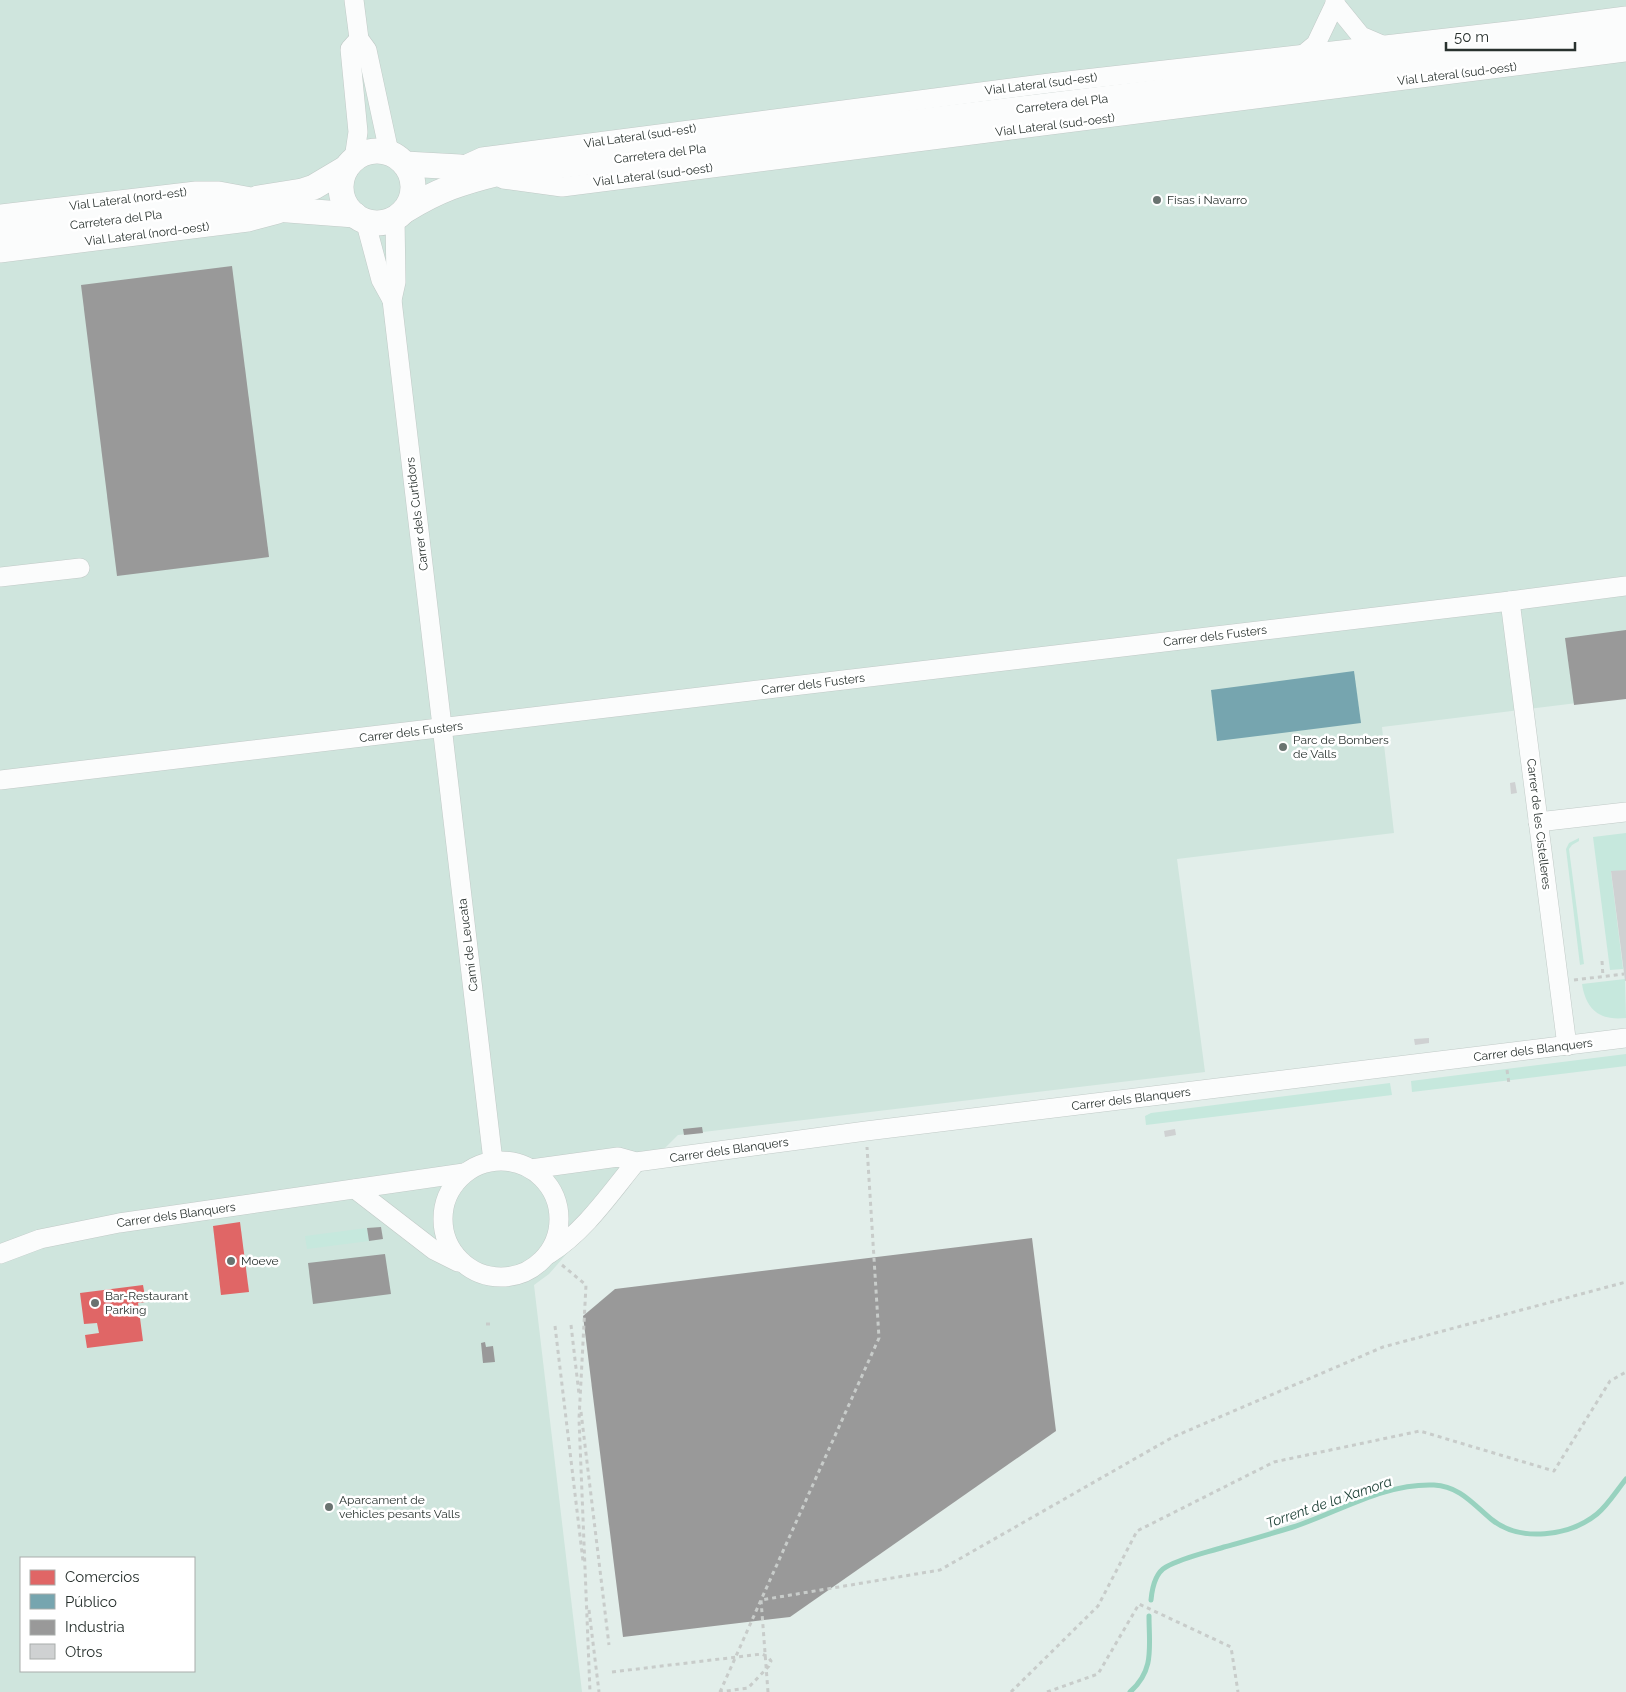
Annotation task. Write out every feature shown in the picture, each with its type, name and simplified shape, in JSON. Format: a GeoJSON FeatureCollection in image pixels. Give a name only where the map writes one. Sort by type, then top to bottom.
{"type":"FeatureCollection","features":[{"type":"Feature","properties":{"kind":"main road","name":"Carretera del Pla"},"geometry":{"type":"LineString","coordinates":[[492,175],[1626,35]]}},
{"type":"Feature","properties":{"kind":"main road"},"geometry":{"type":"LineString","coordinates":[[244,202],[314,187],[365,152],[377,150],[397,158],[460,166],[492,175]]}},
{"type":"Feature","properties":{"kind":"main road"},"geometry":{"type":"LineString","coordinates":[[397,158],[411,173],[413,183],[410,201],[400,214]]}},
{"type":"Feature","properties":{"kind":"main road"},"geometry":{"type":"LineString","coordinates":[[350,163],[342,179],[342,196],[347,207],[360,218]]}},
{"type":"Feature","properties":{"kind":"main road"},"geometry":{"type":"LineString","coordinates":[[244,202],[292,211],[380,222],[400,214],[430,195],[446,188],[492,175]]}},
{"type":"Feature","properties":{"kind":"main road","name":"Carretera del Pla"},"geometry":{"type":"LineString","coordinates":[[0,235],[244,202]]}},
{"type":"Feature","properties":{"kind":"street"},"geometry":{"type":"LineString","coordinates":[[354,0],[359,39],[367,50],[397,158]]}},
{"type":"Feature","properties":{"kind":"street"},"geometry":{"type":"LineString","coordinates":[[1304,54],[1316,44],[1335,2],[1361,36],[1384,45]]}},
{"type":"Feature","properties":{"kind":"street","name":"Vial Lateral (sud-est)"},"geometry":{"type":"LineString","coordinates":[[460,166],[482,157],[1050,83],[1626,16]]}},
{"type":"Feature","properties":{"kind":"street"},"geometry":{"type":"LineString","coordinates":[[350,163],[358,132],[350,49],[359,39]]}},
{"type":"Feature","properties":{"kind":"street","name":"Vial Lateral (sud-oest)"},"geometry":{"type":"LineString","coordinates":[[492,175],[562,187],[1626,52]]}},
{"type":"Feature","properties":{"kind":"street","name":"Vial Lateral (nord-est)"},"geometry":{"type":"LineString","coordinates":[[0,214],[196,191],[219,191],[244,202]]}},
{"type":"Feature","properties":{"kind":"street","name":"Vial Lateral (nord-oest)"},"geometry":{"type":"LineString","coordinates":[[0,253],[248,222],[292,211]]}},
{"type":"Feature","properties":{"kind":"street","name":"Carrer dels Curtidors"},"geometry":{"type":"LineString","coordinates":[[400,214],[396,282],[392,300],[443,728]]}},
{"type":"Feature","properties":{"kind":"street","name":"Carrer dels Curtidors"},"geometry":{"type":"LineString","coordinates":[[360,218],[381,280],[392,300]]}},
{"type":"Feature","properties":{"kind":"street"},"geometry":{"type":"LineString","coordinates":[[0,577],[80,568]]}},
{"type":"Feature","properties":{"kind":"street","name":"Carrer dels Fusters"},"geometry":{"type":"LineString","coordinates":[[0,780],[1510,602],[1626,586]]}},
{"type":"Feature","properties":{"kind":"street","name":"Carrer de les Cistelleres"},"geometry":{"type":"LineString","coordinates":[[1510,602],[1567,1046]]}},
{"type":"Feature","properties":{"kind":"street","name":"Camí de Leucata"},"geometry":{"type":"LineString","coordinates":[[443,728],[493,1161]]}},
{"type":"Feature","properties":{"kind":"street"},"geometry":{"type":"LineString","coordinates":[[1538,822],[1626,812]]}},
{"type":"Feature","properties":{"kind":"street","name":"Carrer dels Blanquers"},"geometry":{"type":"LineString","coordinates":[[531,1169],[618,1157],[636,1162],[1626,1038]]}},
{"type":"Feature","properties":{"kind":"street"},"geometry":{"type":"LineString","coordinates":[[471,1269],[451,1249],[444,1234],[443,1212],[448,1195],[456,1181],[464,1173],[478,1165],[493,1161],[513,1161],[531,1169],[547,1183],[553,1192],[559,1213],[558,1235],[548,1254]]}},
{"type":"Feature","properties":{"kind":"street"},"geometry":{"type":"LineString","coordinates":[[355,1189],[434,1250],[471,1269],[491,1276],[512,1276],[532,1268],[579,1231],[636,1162]]}},
{"type":"Feature","properties":{"kind":"street","name":"Carrer dels Blanquers"},"geometry":{"type":"LineString","coordinates":[[0,1254],[40,1239],[119,1223],[464,1173]]}},
{"type":"Feature","properties":{"kind":"path"},"geometry":{"type":"LineString","coordinates":[[1602,961],[1603,976]]}},
{"type":"Feature","properties":{"kind":"path"},"geometry":{"type":"LineString","coordinates":[[1577,979],[1624,974]]}},
{"type":"Feature","properties":{"kind":"path"},"geometry":{"type":"LineString","coordinates":[[1506,1069],[1509,1084]]}},
{"type":"Feature","properties":{"kind":"path"},"geometry":{"type":"LineString","coordinates":[[719,1692],[879,1338],[866,1132]]}},
{"type":"Feature","properties":{"kind":"path"},"geometry":{"type":"LineString","coordinates":[[548,1254],[586,1285],[579,1419],[590,1692]]}},
{"type":"Feature","properties":{"kind":"path"},"geometry":{"type":"LineString","coordinates":[[761,1600],[940,1570],[1173,1437],[1383,1348],[1626,1282]]}},
{"type":"Feature","properties":{"kind":"path"},"geometry":{"type":"LineString","coordinates":[[486,1324],[491,1324]]}},
{"type":"Feature","properties":{"kind":"path"},"geometry":{"type":"LineString","coordinates":[[571,1325],[609,1646]]}},
{"type":"Feature","properties":{"kind":"path"},"geometry":{"type":"LineString","coordinates":[[555,1326],[599,1692]]}},
{"type":"Feature","properties":{"kind":"path"},"geometry":{"type":"LineString","coordinates":[[1011,1692],[1098,1606],[1137,1531],[1274,1462],[1420,1431],[1554,1472],[1610,1381],[1626,1372]]}},
{"type":"Feature","properties":{"kind":"path"},"geometry":{"type":"LineString","coordinates":[[761,1600],[768,1692]]}},
{"type":"Feature","properties":{"kind":"path"},"geometry":{"type":"LineString","coordinates":[[1047,1692],[1098,1674],[1139,1604],[1231,1647],[1238,1692]]}},
{"type":"Feature","properties":{"kind":"path"},"geometry":{"type":"LineString","coordinates":[[612,1672],[762,1654],[771,1661],[769,1666],[748,1688],[719,1692]]}},
{"type":"Feature","properties":{"kind":"shaded area"},"geometry":{"type":"Polygon","coordinates":[[[0,0],[1626,0],[1626,697],[1382,727],[1394,833],[1177,859],[1205,1072],[678,1135],[617,1196],[549,1274],[534,1285],[582,1692],[0,1692],[0,0]]]}},
{"type":"Feature","properties":{"kind":"shaded area"},"geometry":{"type":"Polygon","coordinates":[[[1626,833],[1626,870],[1611,872],[1623,969],[1610,970],[1593,837],[1626,833]]]}},
{"type":"Feature","properties":{"kind":"shaded area"},"geometry":{"type":"Polygon","coordinates":[[[1579,838],[1579,841],[1569,849],[1584,964],[1580,965],[1566,849],[1569,843],[1579,838]]]}},
{"type":"Feature","properties":{"kind":"shaded area"},"geometry":{"type":"Polygon","coordinates":[[[1625,979],[1626,1018],[1609,1018],[1596,1012],[1591,1007],[1587,1001],[1582,984],[1625,979]]]}},
{"type":"Feature","properties":{"kind":"shaded area"},"geometry":{"type":"Polygon","coordinates":[[[1626,1054],[1626,1066],[1412,1092],[1411,1081],[1626,1054]]]}},
{"type":"Feature","properties":{"kind":"shaded area"},"geometry":{"type":"Polygon","coordinates":[[[1390,1083],[1392,1095],[1146,1125],[1145,1116],[1151,1113],[1390,1083]]]}},
{"type":"Feature","properties":{"kind":"shaded area"},"geometry":{"type":"Polygon","coordinates":[[[367,1228],[369,1241],[307,1249],[305,1236],[367,1228]]]}},
{"type":"Feature","properties":{"kind":"building: Comercios","name":"Moeve"},"geometry":{"type":"Polygon","coordinates":[[[240,1222],[249,1292],[221,1295],[213,1226],[240,1222]]]}},
{"type":"Feature","properties":{"kind":"building: Comercios"},"geometry":{"type":"Polygon","coordinates":[[[143,1285],[146,1302],[138,1303],[143,1341],[87,1348],[85,1335],[99,1333],[97,1323],[84,1324],[80,1293],[143,1285]]]}},
{"type":"Feature","properties":{"kind":"building: Público"},"geometry":{"type":"Polygon","coordinates":[[[1354,671],[1361,723],[1217,741],[1211,690],[1354,671]]]}},
{"type":"Feature","properties":{"kind":"building: Industria"},"geometry":{"type":"Polygon","coordinates":[[[232,266],[269,557],[117,576],[81,285],[232,266]]]}},
{"type":"Feature","properties":{"kind":"building: Industria"},"geometry":{"type":"Polygon","coordinates":[[[1626,630],[1626,699],[1574,705],[1565,638],[1626,630]]]}},
{"type":"Feature","properties":{"kind":"building: Industria"},"geometry":{"type":"Polygon","coordinates":[[[702,1127],[703,1133],[684,1135],[683,1129],[702,1127]]]}},
{"type":"Feature","properties":{"kind":"building: Industria"},"geometry":{"type":"Polygon","coordinates":[[[381,1227],[383,1239],[369,1241],[367,1228],[381,1227]]]}},
{"type":"Feature","properties":{"kind":"building: Industria"},"geometry":{"type":"Polygon","coordinates":[[[1032,1238],[1056,1431],[790,1617],[623,1637],[583,1316],[615,1289],[1032,1238]]]}},
{"type":"Feature","properties":{"kind":"building: Industria"},"geometry":{"type":"Polygon","coordinates":[[[385,1254],[391,1294],[313,1304],[308,1263],[385,1254]]]}},
{"type":"Feature","properties":{"kind":"building: Industria"},"geometry":{"type":"Polygon","coordinates":[[[485,1342],[486,1347],[493,1346],[495,1362],[483,1363],[481,1343],[485,1342]]]}},
{"type":"Feature","properties":{"kind":"building: Otros"},"geometry":{"type":"Polygon","coordinates":[[[1515,782],[1517,793],[1511,794],[1510,783],[1515,782]]]}},
{"type":"Feature","properties":{"kind":"building: Otros"},"geometry":{"type":"Polygon","coordinates":[[[1626,870],[1626,981],[1625,981],[1611,871],[1626,870]]]}},
{"type":"Feature","properties":{"kind":"building: Otros"},"geometry":{"type":"Polygon","coordinates":[[[1429,1038],[1429,1043],[1415,1045],[1414,1039],[1429,1038]]]}},
{"type":"Feature","properties":{"kind":"building: Otros"},"geometry":{"type":"Polygon","coordinates":[[[1175,1129],[1176,1135],[1165,1137],[1164,1131],[1175,1129]]]}},
{"type":"Feature","properties":{"kind":"waterway","name":"Torrent de la Xamora"},"geometry":{"type":"LineString","coordinates":[[1151,1600],[1153,1586],[1157,1577],[1166,1567],[1195,1556],[1293,1527],[1380,1493],[1415,1486],[1443,1486],[1458,1492],[1503,1527],[1530,1534],[1545,1534],[1559,1532],[1586,1522],[1605,1506],[1626,1479]]}},
{"type":"Feature","properties":{"kind":"waterway","name":"Torrent de la Xamora"},"geometry":{"type":"LineString","coordinates":[[1130,1692],[1144,1675],[1147,1666],[1150,1648],[1149,1616]]}},
{"type":"Feature","properties":{"kind":"place","name":"Fisas i Navarro"},"geometry":{"type":"Point","coordinates":[1157,200]}},
{"type":"Feature","properties":{"kind":"place","name":"Parc de Bombers de Valls"},"geometry":{"type":"Point","coordinates":[1283,747]}},
{"type":"Feature","properties":{"kind":"place","name":"Moeve"},"geometry":{"type":"Point","coordinates":[231,1261]}},
{"type":"Feature","properties":{"kind":"place","name":"Bar-Restaurant Parking"},"geometry":{"type":"Point","coordinates":[95,1303]}},
{"type":"Feature","properties":{"kind":"place","name":"Aparcament de vehicles pesants Valls"},"geometry":{"type":"Point","coordinates":[329,1507]}}]}
